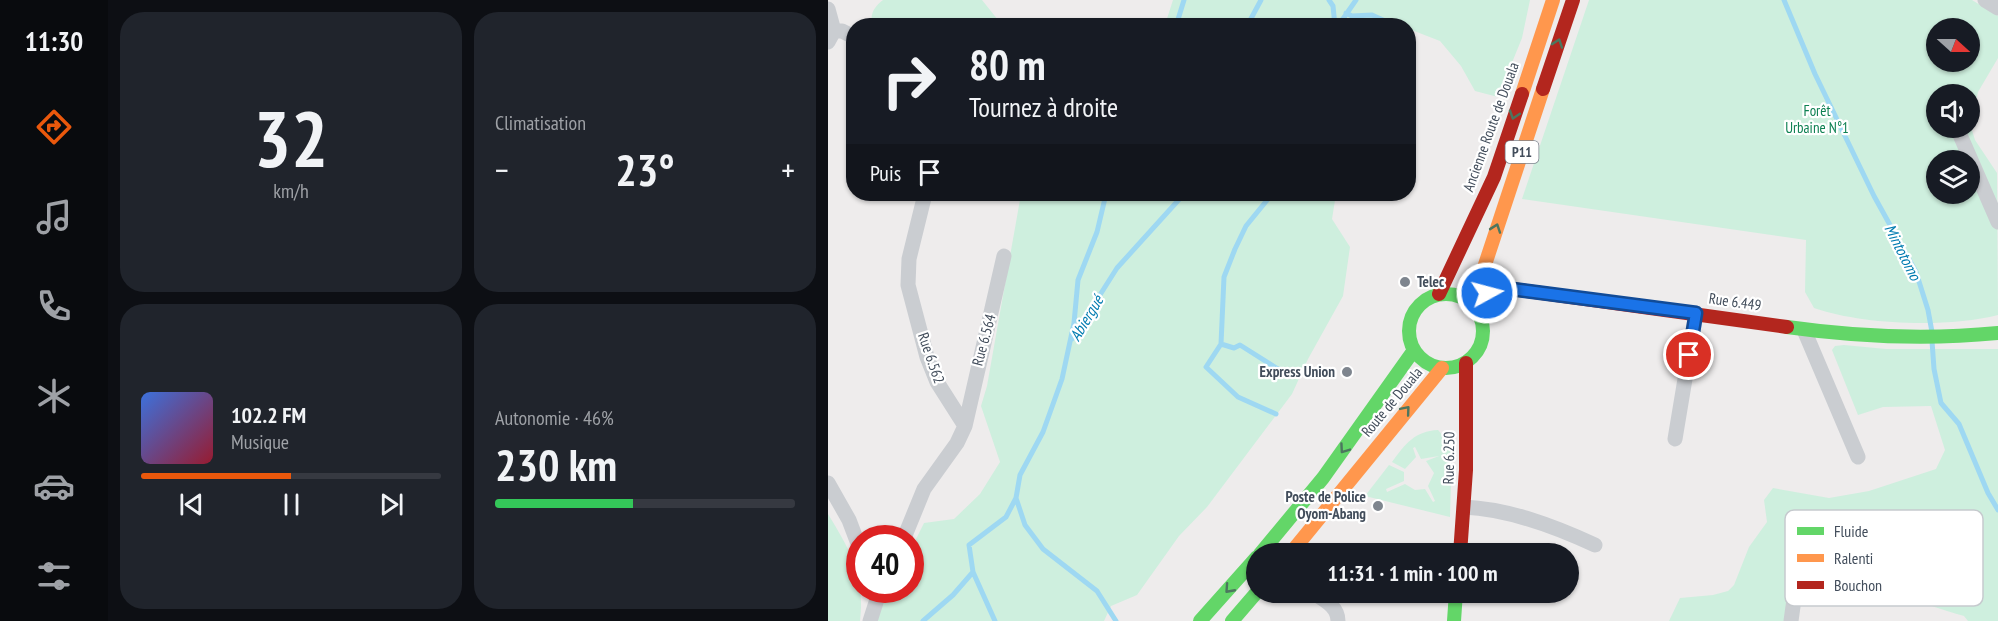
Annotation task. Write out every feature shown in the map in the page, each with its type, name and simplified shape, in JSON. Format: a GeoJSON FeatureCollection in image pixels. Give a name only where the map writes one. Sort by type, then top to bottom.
{"type":"FeatureCollection","features":[{"type":"Feature","properties":{"kind":"main road","name":"Ancienne Route de Douala"},"geometry":{"type":"LineString","coordinates":[[1439,294],[1494,177],[1553,0]]}},
{"type":"Feature","properties":{"kind":"main road","name":"P11"},"geometry":{"type":"LineString","coordinates":[[1472,304],[1479,276],[1573,0]]}},
{"type":"Feature","properties":{"kind":"main road","name":"Rue 6.449"},"geometry":{"type":"LineString","coordinates":[[1472,304],[1487,293],[1504,288],[1845,335],[1945,338],[1998,333]]}},
{"type":"Feature","properties":{"kind":"main road"},"geometry":{"type":"LineString","coordinates":[[1442,368],[1431,365],[1414,350],[1410,340],[1411,320],[1421,303],[1439,294],[1453,294],[1472,304],[1481,318],[1483,335],[1477,351],[1466,363]]}},
{"type":"Feature","properties":{"kind":"main road"},"geometry":{"type":"LineString","coordinates":[[1269,543],[1323,478],[1414,350]]}},
{"type":"Feature","properties":{"kind":"main road","name":"Route de Douala"},"geometry":{"type":"LineString","coordinates":[[1299,543],[1442,368],[1466,363]]}},
{"type":"Feature","properties":{"kind":"main road","name":"Rue 6.250"},"geometry":{"type":"LineString","coordinates":[[1461,543],[1464,507],[1466,363]]}},
{"type":"Feature","properties":{"kind":"main road"},"geometry":{"type":"LineString","coordinates":[[1200,621],[1246,569]]}},
{"type":"Feature","properties":{"kind":"main road"},"geometry":{"type":"LineString","coordinates":[[1232,621],[1248,603]]}},
{"type":"Feature","properties":{"kind":"main road"},"geometry":{"type":"LineString","coordinates":[[1454,621],[1455,603]]}},
{"type":"Feature","properties":{"kind":"street"},"geometry":{"type":"LineString","coordinates":[[1985,0],[1998,8]]}},
{"type":"Feature","properties":{"kind":"street"},"geometry":{"type":"LineString","coordinates":[[828,9],[831,37],[842,31],[846,33]]}},
{"type":"Feature","properties":{"kind":"street"},"geometry":{"type":"LineString","coordinates":[[1961,138],[1998,222]]}},
{"type":"Feature","properties":{"kind":"street","name":"Rue 6.562"},"geometry":{"type":"LineString","coordinates":[[923,201],[909,259],[908,285],[927,357],[937,382],[965,426]]}},
{"type":"Feature","properties":{"kind":"street","name":"Rue 6.564"},"geometry":{"type":"LineString","coordinates":[[965,426],[1004,256]]}},
{"type":"Feature","properties":{"kind":"street"},"geometry":{"type":"LineString","coordinates":[[1675,439],[1696,313]]}},
{"type":"Feature","properties":{"kind":"street"},"geometry":{"type":"LineString","coordinates":[[1804,330],[1858,457]]}},
{"type":"Feature","properties":{"kind":"street"},"geometry":{"type":"LineString","coordinates":[[908,525],[924,489],[957,443],[965,426]]}},
{"type":"Feature","properties":{"kind":"street"},"geometry":{"type":"LineString","coordinates":[[828,483],[851,525]]}},
{"type":"Feature","properties":{"kind":"street"},"geometry":{"type":"LineString","coordinates":[[1464,507],[1494,509],[1565,531],[1595,544]]}},
{"type":"Feature","properties":{"kind":"street"},"geometry":{"type":"LineString","coordinates":[[870,621],[874,603]]}},
{"type":"Feature","properties":{"kind":"street"},"geometry":{"type":"LineString","coordinates":[[1328,603],[1338,613],[1338,621]]}},
{"type":"Feature","properties":{"kind":"street"},"geometry":{"type":"LineString","coordinates":[[1791,621],[1794,606]]}},
{"type":"Feature","properties":{"kind":"green space"},"geometry":{"type":"Polygon","coordinates":[[[883,0],[982,0],[996,18],[872,18],[877,5],[883,0]]]}},
{"type":"Feature","properties":{"kind":"green space"},"geometry":{"type":"Polygon","coordinates":[[[1173,0],[1530,0],[1522,38],[1498,97],[1475,91],[1461,66],[1440,41],[1416,32],[1416,18],[1167,18],[1173,0]]]}},
{"type":"Feature","properties":{"kind":"green space","name":"Forêt Urbaine N°1"},"geometry":{"type":"Polygon","coordinates":[[[1589,0],[1972,0],[1998,16],[1998,58],[1980,89],[1980,84],[1926,84],[1926,138],[1974,138],[1997,173],[1998,315],[1955,322],[1905,323],[1856,318],[1814,308],[1805,292],[1806,240],[1522,199],[1589,0]]]}},
{"type":"Feature","properties":{"kind":"green space"},"geometry":{"type":"Polygon","coordinates":[[[1020,201],[1335,201],[1332,219],[1350,247],[1343,296],[1308,359],[1292,394],[1207,507],[1179,536],[1137,595],[1111,606],[1104,621],[877,621],[882,603],[924,603],[924,523],[954,519],[980,494],[1000,462],[981,406],[987,386],[1020,201]]]}},
{"type":"Feature","properties":{"kind":"green space"},"geometry":{"type":"Polygon","coordinates":[[[1835,346],[1886,349],[1998,349],[1998,621],[1968,621],[1964,616],[1933,606],[1983,606],[1983,510],[1785,510],[1785,621],[1669,621],[1680,598],[1713,595],[1728,591],[1734,585],[1749,547],[1767,522],[1764,500],[1773,488],[1829,498],[1869,491],[1936,469],[1945,450],[1931,406],[1883,407],[1858,415],[1832,350],[1835,346]]]}},
{"type":"Feature","properties":{"kind":"green space"},"geometry":{"type":"Polygon","coordinates":[[[1438,430],[1452,446],[1450,517],[1365,496],[1389,465],[1404,472],[1404,481],[1386,489],[1387,492],[1405,484],[1415,490],[1425,489],[1433,502],[1435,501],[1428,486],[1434,473],[1426,461],[1439,456],[1421,459],[1415,447],[1413,448],[1416,457],[1405,469],[1392,462],[1411,440],[1423,433],[1438,430]]]}},
{"type":"Feature","properties":{"kind":"green space"},"geometry":{"type":"Polygon","coordinates":[[[828,514],[846,545],[846,603],[861,603],[861,605],[860,621],[828,621],[828,514]]]}},
{"type":"Feature","properties":{"kind":"waterway"},"geometry":{"type":"LineString","coordinates":[[1178,18],[1184,0]]}},
{"type":"Feature","properties":{"kind":"waterway","name":"Abiergué"},"geometry":{"type":"LineString","coordinates":[[1251,18],[1261,0]]}},
{"type":"Feature","properties":{"kind":"waterway"},"geometry":{"type":"LineString","coordinates":[[1329,0],[1333,6],[1334,18]]}},
{"type":"Feature","properties":{"kind":"waterway"},"geometry":{"type":"LineString","coordinates":[[1344,18],[1356,0]]}},
{"type":"Feature","properties":{"kind":"waterway","name":"Mintotomo"},"geometry":{"type":"LineString","coordinates":[[1784,0],[1815,74],[1874,196],[1916,272],[1928,310],[1932,332]]}},
{"type":"Feature","properties":{"kind":"waterway"},"geometry":{"type":"LineString","coordinates":[[1346,13],[1352,16],[1372,15],[1379,18]]}},
{"type":"Feature","properties":{"kind":"waterway","name":"Abiergué"},"geometry":{"type":"LineString","coordinates":[[1104,201],[1097,232],[1078,280],[1074,323],[1062,379],[1043,432],[1020,475],[1016,498],[1025,525],[1043,549],[1097,591],[1116,621]]}},
{"type":"Feature","properties":{"kind":"waterway","name":"Abiergué"},"geometry":{"type":"LineString","coordinates":[[1072,339],[1117,268],[1178,201]]}},
{"type":"Feature","properties":{"kind":"waterway"},"geometry":{"type":"LineString","coordinates":[[1266,201],[1246,226],[1224,277],[1221,344],[1206,367],[1238,397],[1276,414]]}},
{"type":"Feature","properties":{"kind":"waterway","name":"Mintotomo"},"geometry":{"type":"LineString","coordinates":[[1932,341],[1934,369],[1941,403],[1959,424],[1988,493],[1998,510]]}},
{"type":"Feature","properties":{"kind":"waterway"},"geometry":{"type":"LineString","coordinates":[[1221,344],[1234,348],[1240,345],[1278,369],[1300,374]]}},
{"type":"Feature","properties":{"kind":"waterway","name":"Abiergué"},"geometry":{"type":"LineString","coordinates":[[995,621],[973,572],[969,545],[1006,517],[1016,498]]}},
{"type":"Feature","properties":{"kind":"waterway"},"geometry":{"type":"LineString","coordinates":[[923,621],[953,595],[973,572]]}},
{"type":"Feature","properties":{"kind":"traffic: fast"},"geometry":{"type":"LineString","coordinates":[[1446,294],[1460,297],[1472,305],[1480,317],[1483,331],[1480,345],[1472,357],[1460,365],[1446,368],[1432,365],[1420,357],[1412,345],[1409,331],[1412,317],[1420,305],[1432,297],[1446,294]]}},
{"type":"Feature","properties":{"kind":"traffic: fast"},"geometry":{"type":"LineString","coordinates":[[1787,327],[1892,336],[1998,333]]}},
{"type":"Feature","properties":{"kind":"traffic: fast"},"geometry":{"type":"LineString","coordinates":[[1269,543],[1323,478],[1414,350]]}},
{"type":"Feature","properties":{"kind":"traffic: fast"},"geometry":{"type":"LineString","coordinates":[[1200,621],[1246,569]]}},
{"type":"Feature","properties":{"kind":"traffic: fast"},"geometry":{"type":"LineString","coordinates":[[1232,621],[1248,603]]}},
{"type":"Feature","properties":{"kind":"traffic: fast"},"geometry":{"type":"LineString","coordinates":[[1454,621],[1455,603]]}},
{"type":"Feature","properties":{"kind":"traffic: slow"},"geometry":{"type":"LineString","coordinates":[[1522,94],[1553,0]]}},
{"type":"Feature","properties":{"kind":"traffic: slow"},"geometry":{"type":"LineString","coordinates":[[1472,304],[1543,89]]}},
{"type":"Feature","properties":{"kind":"traffic: slow"},"geometry":{"type":"LineString","coordinates":[[1299,543],[1442,368]]}},
{"type":"Feature","properties":{"kind":"traffic: jam"},"geometry":{"type":"LineString","coordinates":[[1543,89],[1573,0]]}},
{"type":"Feature","properties":{"kind":"traffic: jam"},"geometry":{"type":"LineString","coordinates":[[1439,294],[1494,177],[1522,94]]}},
{"type":"Feature","properties":{"kind":"traffic: jam"},"geometry":{"type":"LineString","coordinates":[[1472,304],[1487,293],[1505,288],[1787,327]]}},
{"type":"Feature","properties":{"kind":"traffic: jam"},"geometry":{"type":"LineString","coordinates":[[1461,543],[1466,470],[1466,363]]}},
{"type":"Feature","properties":{"kind":"place","name":"Telec"},"geometry":{"type":"Point","coordinates":[1405,282]}},
{"type":"Feature","properties":{"kind":"place","name":"Express Union"},"geometry":{"type":"Point","coordinates":[1347,372]}},
{"type":"Feature","properties":{"kind":"place","name":"Poste de Police Oyom-Abang"},"geometry":{"type":"Point","coordinates":[1378,506]}},
{"type":"Feature","properties":{"kind":"route"},"geometry":{"type":"LineString","coordinates":[[1487,293],[1504,288],[1696,313],[1689,355]]}}]}
